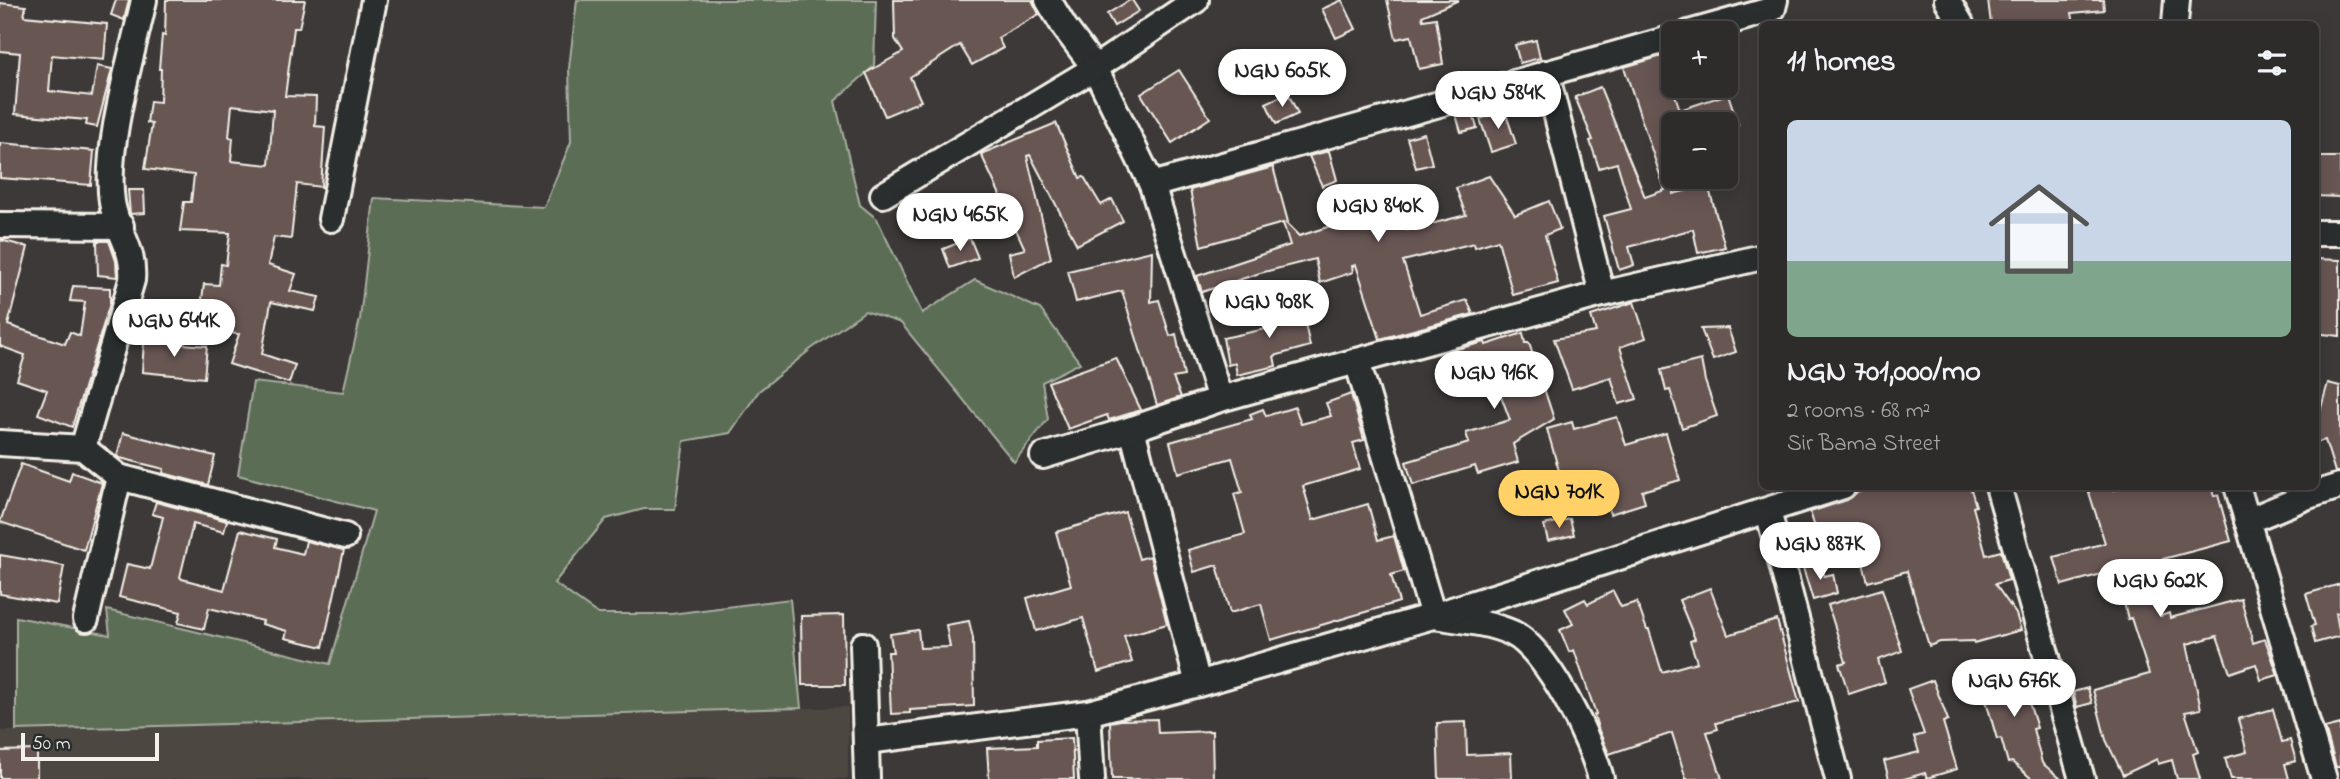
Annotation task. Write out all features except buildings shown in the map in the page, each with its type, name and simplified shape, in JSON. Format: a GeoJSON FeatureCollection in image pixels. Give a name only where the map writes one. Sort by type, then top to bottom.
{"type":"FeatureCollection","features":[{"type":"Feature","properties":{"kind":"street"},"geometry":{"type":"LineString","coordinates":[[83,448],[132,280],[133,264],[112,204],[114,140],[144,0]]}},
{"type":"Feature","properties":{"kind":"street"},"geometry":{"type":"LineString","coordinates":[[331,219],[374,0]]}},
{"type":"Feature","properties":{"kind":"street"},"geometry":{"type":"LineString","coordinates":[[1048,0],[1095,68],[1152,185],[1220,399]]}},
{"type":"Feature","properties":{"kind":"street"},"geometry":{"type":"LineString","coordinates":[[883,195],[1095,68],[1196,0]]}},
{"type":"Feature","properties":{"kind":"street"},"geometry":{"type":"LineString","coordinates":[[1732,21],[1767,11],[1773,8],[1775,0]]}},
{"type":"Feature","properties":{"kind":"street"},"geometry":{"type":"LineString","coordinates":[[1947,0],[1960,21]]}},
{"type":"Feature","properties":{"kind":"street"},"geometry":{"type":"LineString","coordinates":[[2175,21],[2177,0]]}},
{"type":"Feature","properties":{"kind":"street"},"geometry":{"type":"LineString","coordinates":[[1152,185],[1661,41]]}},
{"type":"Feature","properties":{"kind":"street"},"geometry":{"type":"LineString","coordinates":[[1546,74],[1602,294]]}},
{"type":"Feature","properties":{"kind":"street"},"geometry":{"type":"LineString","coordinates":[[0,225],[121,226]]}},
{"type":"Feature","properties":{"kind":"street"},"geometry":{"type":"LineString","coordinates":[[2319,233],[2340,233]]}},
{"type":"Feature","properties":{"kind":"street"},"geometry":{"type":"LineString","coordinates":[[1043,456],[1220,399],[1357,361],[1602,294],[1759,258]]}},
{"type":"Feature","properties":{"kind":"street"},"geometry":{"type":"LineString","coordinates":[[1357,361],[1433,616]]}},
{"type":"Feature","properties":{"kind":"street"},"geometry":{"type":"LineString","coordinates":[[1132,429],[1198,684]]}},
{"type":"Feature","properties":{"kind":"street"},"geometry":{"type":"LineString","coordinates":[[0,443],[83,448],[119,477],[345,536]]}},
{"type":"Feature","properties":{"kind":"street"},"geometry":{"type":"LineString","coordinates":[[86,619],[119,477]]}},
{"type":"Feature","properties":{"kind":"street"},"geometry":{"type":"LineString","coordinates":[[2247,521],[2340,486]]}},
{"type":"Feature","properties":{"kind":"street"},"geometry":{"type":"LineString","coordinates":[[867,741],[1088,713],[1433,616],[1831,490]]}},
{"type":"Feature","properties":{"kind":"street"},"geometry":{"type":"LineString","coordinates":[[1999,490],[2082,779]]}},
{"type":"Feature","properties":{"kind":"street"},"geometry":{"type":"LineString","coordinates":[[2238,490],[2324,779]]}},
{"type":"Feature","properties":{"kind":"street"},"geometry":{"type":"LineString","coordinates":[[1768,511],[1838,779]]}},
{"type":"Feature","properties":{"kind":"street"},"geometry":{"type":"LineString","coordinates":[[1433,616],[1488,625],[1514,633],[1536,650],[1573,712],[1598,766],[1601,779]]}},
{"type":"Feature","properties":{"kind":"street"},"geometry":{"type":"LineString","coordinates":[[863,646],[867,779]]}},
{"type":"Feature","properties":{"kind":"street"},"geometry":{"type":"LineString","coordinates":[[1088,713],[1092,779]]}},
{"type":"Feature","properties":{"kind":"shaded area"},"geometry":{"type":"Polygon","coordinates":[[[848,707],[848,779],[0,779],[0,731],[848,707]]]}},
{"type":"Feature","properties":{"kind":"green space"},"geometry":{"type":"Polygon","coordinates":[[[577,0],[876,0],[874,66],[835,101],[860,205],[877,219],[922,313],[975,280],[1040,309],[1080,363],[1042,382],[1048,419],[1014,462],[901,323],[865,311],[811,349],[759,391],[730,433],[684,441],[675,509],[644,509],[606,519],[554,583],[598,614],[671,614],[790,599],[801,708],[16,730],[16,617],[110,635],[107,610],[330,664],[374,511],[238,475],[253,382],[343,392],[360,319],[374,198],[544,207],[571,142],[569,68],[577,0]]]}}]}
